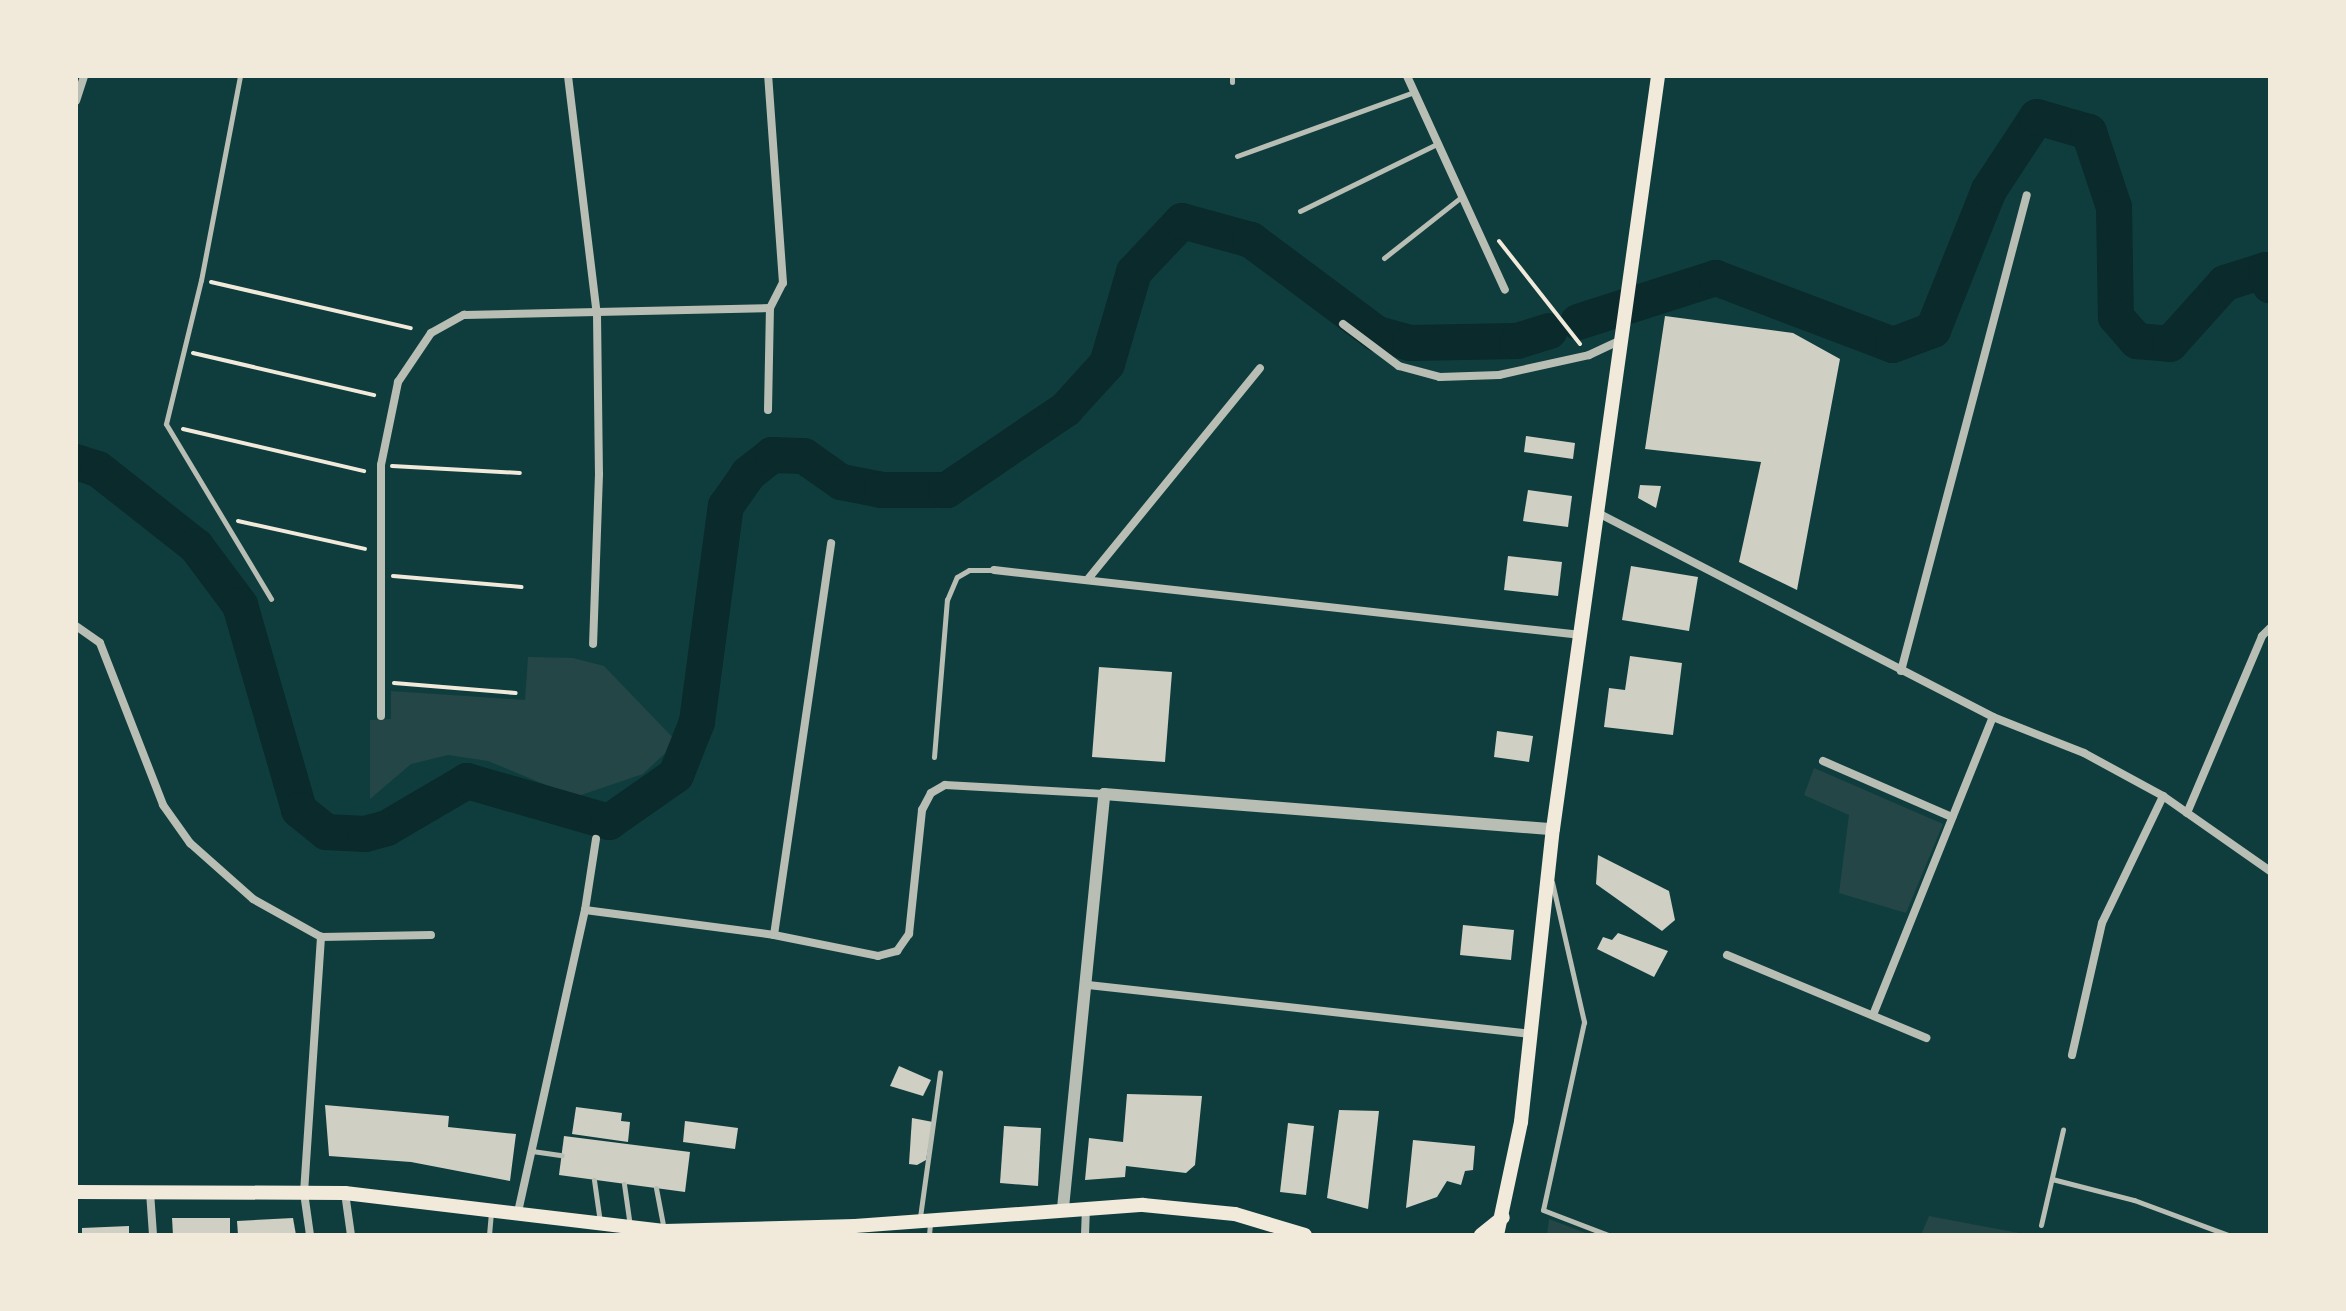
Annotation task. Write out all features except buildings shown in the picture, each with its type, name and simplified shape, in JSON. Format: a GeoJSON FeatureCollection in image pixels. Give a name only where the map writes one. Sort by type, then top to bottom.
{"type":"FeatureCollection","features":[{"type":"Feature","properties":{"kind":"main road"},"geometry":{"type":"LineString","coordinates":[[1504,1235],[1553,829],[1658,76]]}},
{"type":"Feature","properties":{"kind":"main road"},"geometry":{"type":"LineString","coordinates":[[76,1192],[345,1193],[664,1231],[834,1231],[925,1219],[1063,1208],[1195,1207],[1305,1235]]}},
{"type":"Feature","properties":{"kind":"main road"},"geometry":{"type":"LineString","coordinates":[[1481,1235],[1504,1217]]}},
{"type":"Feature","properties":{"kind":"main road"},"geometry":{"type":"LineString","coordinates":[[1497,1235],[1504,1217]]}},
{"type":"Feature","properties":{"kind":"street"},"geometry":{"type":"LineString","coordinates":[[76,101],[84,76]]}},
{"type":"Feature","properties":{"kind":"street"},"geometry":{"type":"LineString","coordinates":[[568,76],[597,314],[599,474],[593,644]]}},
{"type":"Feature","properties":{"kind":"street"},"geometry":{"type":"LineString","coordinates":[[768,76],[783,283],[770,308],[768,410]]}},
{"type":"Feature","properties":{"kind":"street"},"geometry":{"type":"LineString","coordinates":[[1407,76],[1411,93],[1505,290]]}},
{"type":"Feature","properties":{"kind":"street"},"geometry":{"type":"LineString","coordinates":[[1901,671],[2027,195]]}},
{"type":"Feature","properties":{"kind":"street"},"geometry":{"type":"LineString","coordinates":[[381,716],[378,574],[381,465],[398,382],[411,357],[431,333],[464,315],[770,308]]}},
{"type":"Feature","properties":{"kind":"street"},"geometry":{"type":"LineString","coordinates":[[1343,324],[1399,366],[1440,377],[1499,375],[1589,355],[1621,340]]}},
{"type":"Feature","properties":{"kind":"street"},"geometry":{"type":"LineString","coordinates":[[1088,579],[1260,368]]}},
{"type":"Feature","properties":{"kind":"street"},"geometry":{"type":"LineString","coordinates":[[1598,513],[1993,717],[2084,753],[2163,796],[2270,871]]}},
{"type":"Feature","properties":{"kind":"street"},"geometry":{"type":"LineString","coordinates":[[774,935],[831,543]]}},
{"type":"Feature","properties":{"kind":"street"},"geometry":{"type":"LineString","coordinates":[[994,570],[1581,635]]}},
{"type":"Feature","properties":{"kind":"street"},"geometry":{"type":"LineString","coordinates":[[76,626],[100,643],[121,687],[147,771],[190,843],[253,899],[321,937],[431,935]]}},
{"type":"Feature","properties":{"kind":"street"},"geometry":{"type":"LineString","coordinates":[[2187,813],[2262,636],[2270,628]]}},
{"type":"Feature","properties":{"kind":"street"},"geometry":{"type":"LineString","coordinates":[[1873,1015],[1993,717]]}},
{"type":"Feature","properties":{"kind":"street"},"geometry":{"type":"LineString","coordinates":[[1823,761],[1952,817]]}},
{"type":"Feature","properties":{"kind":"street"},"geometry":{"type":"LineString","coordinates":[[585,910],[774,935],[878,956],[897,951],[909,934],[922,810],[931,793],[945,785],[1104,794],[1553,829]]}},
{"type":"Feature","properties":{"kind":"street"},"geometry":{"type":"LineString","coordinates":[[1063,1208],[1088,985],[1104,794]]}},
{"type":"Feature","properties":{"kind":"street"},"geometry":{"type":"LineString","coordinates":[[2072,1055],[2102,923],[2163,796]]}},
{"type":"Feature","properties":{"kind":"street"},"geometry":{"type":"LineString","coordinates":[[518,1212],[585,910],[596,839]]}},
{"type":"Feature","properties":{"kind":"street"},"geometry":{"type":"LineString","coordinates":[[310,1235],[304,1193],[321,937]]}},
{"type":"Feature","properties":{"kind":"street"},"geometry":{"type":"LineString","coordinates":[[1727,955],[1926,1038]]}},
{"type":"Feature","properties":{"kind":"street"},"geometry":{"type":"LineString","coordinates":[[1088,985],[1530,1034]]}},
{"type":"Feature","properties":{"kind":"street"},"geometry":{"type":"LineString","coordinates":[[150,1192],[153,1235]]}},
{"type":"Feature","properties":{"kind":"street"},"geometry":{"type":"LineString","coordinates":[[345,1193],[351,1235]]}},
{"type":"Feature","properties":{"kind":"street"},"geometry":{"type":"LineString","coordinates":[[1085,1235],[1086,1208]]}},
{"type":"Feature","properties":{"kind":"lane"},"geometry":{"type":"LineString","coordinates":[[240,76],[201,280],[166,424],[271,599]]}},
{"type":"Feature","properties":{"kind":"lane"},"geometry":{"type":"LineString","coordinates":[[1237,156],[1411,93]]}},
{"type":"Feature","properties":{"kind":"lane"},"geometry":{"type":"LineString","coordinates":[[1300,211],[1435,145]]}},
{"type":"Feature","properties":{"kind":"lane"},"geometry":{"type":"LineString","coordinates":[[1384,258],[1460,198]]}},
{"type":"Feature","properties":{"kind":"lane"},"geometry":{"type":"LineString","coordinates":[[934,757],[947,600],[957,577],[969,570],[994,570]]}},
{"type":"Feature","properties":{"kind":"lane"},"geometry":{"type":"LineString","coordinates":[[1549,865],[1584,1022],[1543,1210],[1608,1235]]}},
{"type":"Feature","properties":{"kind":"lane"},"geometry":{"type":"LineString","coordinates":[[929,1235],[925,1219],[940,1072]]}},
{"type":"Feature","properties":{"kind":"lane"},"geometry":{"type":"LineString","coordinates":[[2041,1225],[2063,1130]]}},
{"type":"Feature","properties":{"kind":"lane"},"geometry":{"type":"LineString","coordinates":[[532,1151],[562,1155]]}},
{"type":"Feature","properties":{"kind":"lane"},"geometry":{"type":"LineString","coordinates":[[2052,1179],[2134,1200],[2228,1235]]}},
{"type":"Feature","properties":{"kind":"lane"},"geometry":{"type":"LineString","coordinates":[[594,1180],[600,1223]]}},
{"type":"Feature","properties":{"kind":"lane"},"geometry":{"type":"LineString","coordinates":[[624,1184],[638,1230]]}},
{"type":"Feature","properties":{"kind":"lane"},"geometry":{"type":"LineString","coordinates":[[656,1188],[664,1231]]}},
{"type":"Feature","properties":{"kind":"lane"},"geometry":{"type":"LineString","coordinates":[[489,1235],[491,1209]]}},
{"type":"Feature","properties":{"kind":"path"},"geometry":{"type":"LineString","coordinates":[[1475,232],[1500,242],[1589,355]]}},
{"type":"Feature","properties":{"kind":"path"},"geometry":{"type":"LineString","coordinates":[[201,280],[411,328]]}},
{"type":"Feature","properties":{"kind":"path"},"geometry":{"type":"LineString","coordinates":[[183,351],[374,395]]}},
{"type":"Feature","properties":{"kind":"path"},"geometry":{"type":"LineString","coordinates":[[166,424],[364,471]]}},
{"type":"Feature","properties":{"kind":"path"},"geometry":{"type":"LineString","coordinates":[[381,465],[520,473]]}},
{"type":"Feature","properties":{"kind":"path"},"geometry":{"type":"LineString","coordinates":[[223,518],[365,549]]}},
{"type":"Feature","properties":{"kind":"path"},"geometry":{"type":"LineString","coordinates":[[378,574],[522,587]]}},
{"type":"Feature","properties":{"kind":"path"},"geometry":{"type":"LineString","coordinates":[[380,681],[516,693]]}},
{"type":"Feature","properties":{"kind":"shaded area"},"geometry":{"type":"Polygon","coordinates":[[[528,657],[573,658],[604,666],[677,742],[643,774],[575,797],[488,761],[448,755],[411,764],[370,799],[370,720],[391,719],[391,691],[525,700],[528,657]]]}},
{"type":"Feature","properties":{"kind":"shaded area"},"geometry":{"type":"Polygon","coordinates":[[[1814,768],[1943,824],[1906,913],[1839,893],[1849,815],[1804,795],[1814,768]]]}},
{"type":"Feature","properties":{"kind":"shaded area"},"geometry":{"type":"Polygon","coordinates":[[[1929,1216],[1992,1228],[2030,1235],[1921,1235],[1929,1216]]]}},
{"type":"Feature","properties":{"kind":"shaded area"},"geometry":{"type":"Polygon","coordinates":[[[1549,1219],[1591,1235],[1547,1235],[1549,1219]]]}},
{"type":"Feature","properties":{"kind":"waterway"},"geometry":{"type":"LineString","coordinates":[[1578,322],[1716,278],[1893,345],[1933,330],[1989,190],[2037,117],[2089,132],[2114,207],[2116,317],[2137,341],[2170,344],[2225,283],[2266,270],[2270,285]]}},
{"type":"Feature","properties":{"kind":"waterway"},"geometry":{"type":"LineString","coordinates":[[76,462],[98,469],[196,546],[240,605],[299,810],[326,832],[365,834],[387,828],[467,781],[609,822],[676,775],[697,722],[726,506],[748,474],[772,455],[804,456],[841,482],[882,490],[947,490],[1066,409],[1107,364],[1134,272],[1182,221],[1251,240],[1377,334],[1410,343],[1517,341],[1550,331]]}}]}
